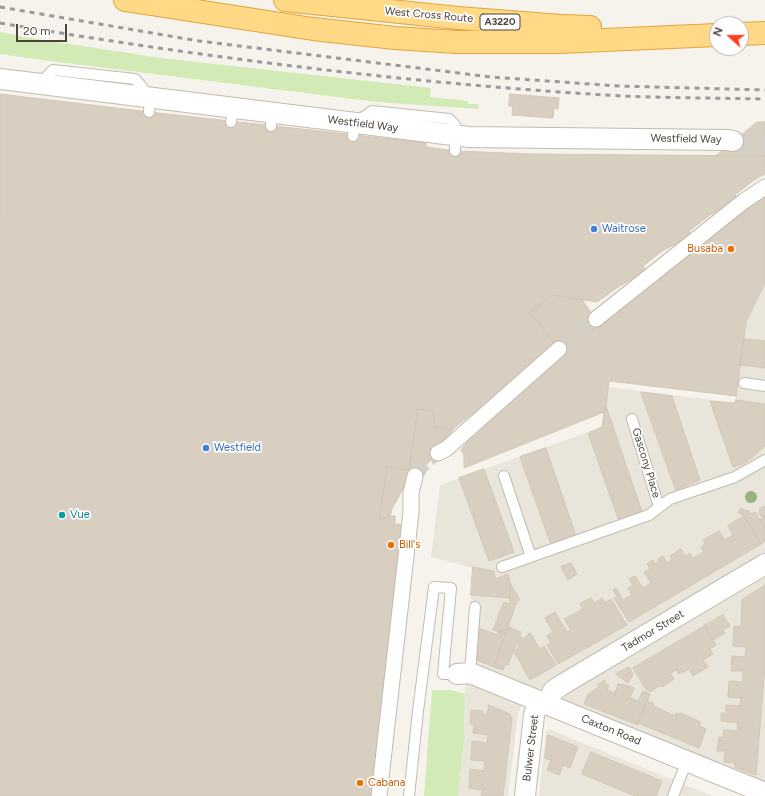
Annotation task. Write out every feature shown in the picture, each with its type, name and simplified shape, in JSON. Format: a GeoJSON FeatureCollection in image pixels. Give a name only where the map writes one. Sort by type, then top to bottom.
{"type":"FeatureCollection","features":[{"type":"Feature","properties":{"kind":"highway","name":"A3220"},"geometry":{"type":"LineString","coordinates":[[125,0],[313,29],[395,38],[456,42],[560,42],[709,35]]}},
{"type":"Feature","properties":{"kind":"highway","name":"West Cross Route"},"geometry":{"type":"LineString","coordinates":[[285,0],[458,18],[561,26],[709,30]]}},
{"type":"Feature","properties":{"kind":"highway"},"geometry":{"type":"LineString","coordinates":[[749,31],[765,32]]}},
{"type":"Feature","properties":{"kind":"highway"},"geometry":{"type":"LineString","coordinates":[[749,33],[765,32]]}},
{"type":"Feature","properties":{"kind":"street","name":"Westfield Way"},"geometry":{"type":"LineString","coordinates":[[0,79],[39,84],[149,105],[272,119],[455,143],[469,137],[735,138]]}},
{"type":"Feature","properties":{"kind":"street"},"geometry":{"type":"LineString","coordinates":[[596,320],[731,211],[765,187]]}},
{"type":"Feature","properties":{"kind":"street"},"geometry":{"type":"LineString","coordinates":[[438,453],[446,449],[559,349]]}},
{"type":"Feature","properties":{"kind":"street"},"geometry":{"type":"LineString","coordinates":[[379,796],[412,512],[411,493],[415,476]]}},
{"type":"Feature","properties":{"kind":"street","name":"Tadmor Street"},"geometry":{"type":"LineString","coordinates":[[543,703],[553,691],[560,686],[765,564]]}},
{"type":"Feature","properties":{"kind":"street","name":"Caxton Road"},"geometry":{"type":"LineString","coordinates":[[463,673],[543,703],[765,793]]}},
{"type":"Feature","properties":{"kind":"street","name":"Bulwer Street"},"geometry":{"type":"LineString","coordinates":[[525,796],[534,715],[543,703]]}},
{"type":"Feature","properties":{"kind":"lane"},"geometry":{"type":"LineString","coordinates":[[744,383],[765,386]]}},
{"type":"Feature","properties":{"kind":"lane","name":"Gascony Place"},"geometry":{"type":"LineString","coordinates":[[632,420],[659,507]]}},
{"type":"Feature","properties":{"kind":"lane"},"geometry":{"type":"LineString","coordinates":[[502,567],[649,515],[670,499],[735,477],[765,460]]}},
{"type":"Feature","properties":{"kind":"lane"},"geometry":{"type":"LineString","coordinates":[[504,476],[531,557]]}},
{"type":"Feature","properties":{"kind":"lane"},"geometry":{"type":"LineString","coordinates":[[409,796],[434,587],[451,588],[443,674],[463,673],[475,607]]}},
{"type":"Feature","properties":{"kind":"lane"},"geometry":{"type":"LineString","coordinates":[[673,796],[687,761]]}},
{"type":"Feature","properties":{"kind":"shaded area"},"geometry":{"type":"Polygon","coordinates":[[[765,283],[765,786],[528,689],[518,714],[508,796],[458,796],[464,741],[466,660],[473,568],[431,557],[440,485],[602,427],[609,387],[735,403],[746,322],[765,283]]]}},
{"type":"Feature","properties":{"kind":"shaded area"},"geometry":{"type":"Polygon","coordinates":[[[549,729],[713,796],[539,796],[546,732],[549,729]]]}},
{"type":"Feature","properties":{"kind":"green space"},"geometry":{"type":"Polygon","coordinates":[[[0,32],[161,58],[431,88],[430,97],[468,101],[468,104],[478,104],[479,109],[377,102],[0,54],[0,32]]]}},
{"type":"Feature","properties":{"kind":"green space"},"geometry":{"type":"Polygon","coordinates":[[[432,690],[451,690],[465,694],[464,741],[458,796],[424,796],[432,690]]]}},
{"type":"Feature","properties":{"kind":"building","name":"Westfield"},"geometry":{"type":"Polygon","coordinates":[[[0,94],[426,143],[426,147],[455,151],[532,154],[765,156],[765,174],[754,180],[735,195],[738,200],[710,215],[689,231],[691,236],[662,251],[643,266],[646,271],[618,287],[597,302],[553,295],[530,313],[557,347],[453,429],[434,427],[434,411],[418,409],[409,470],[387,467],[382,499],[380,519],[395,516],[395,524],[407,525],[373,796],[0,796],[0,94]]]}},
{"type":"Feature","properties":{"kind":"building"},"geometry":{"type":"Polygon","coordinates":[[[510,94],[559,98],[558,109],[554,108],[553,118],[512,115],[513,106],[509,106],[510,94]]]}},
{"type":"Feature","properties":{"kind":"building"},"geometry":{"type":"Polygon","coordinates":[[[757,122],[765,122],[765,156],[716,156],[757,122]]]}},
{"type":"Feature","properties":{"kind":"building"},"geometry":{"type":"Polygon","coordinates":[[[765,195],[765,283],[746,322],[736,396],[609,381],[604,412],[464,468],[464,455],[461,450],[481,424],[532,377],[566,347],[642,294],[721,223],[765,195]]]}},
{"type":"Feature","properties":{"kind":"building"},"geometry":{"type":"Polygon","coordinates":[[[553,295],[582,300],[600,324],[561,352],[530,313],[553,295]]]}},
{"type":"Feature","properties":{"kind":"building"},"geometry":{"type":"Polygon","coordinates":[[[744,339],[765,341],[765,368],[740,365],[744,339]]]}},
{"type":"Feature","properties":{"kind":"building"},"geometry":{"type":"Polygon","coordinates":[[[641,392],[672,396],[700,480],[676,490],[641,392]]]}},
{"type":"Feature","properties":{"kind":"building"},"geometry":{"type":"Polygon","coordinates":[[[736,400],[765,404],[765,446],[743,464],[733,467],[710,401],[735,403],[736,400]]]}},
{"type":"Feature","properties":{"kind":"building"},"geometry":{"type":"Polygon","coordinates":[[[606,406],[642,512],[619,521],[588,433],[602,427],[606,406]]]}},
{"type":"Feature","properties":{"kind":"building"},"geometry":{"type":"Polygon","coordinates":[[[418,409],[434,411],[434,427],[453,429],[438,453],[404,487],[392,509],[390,516],[380,519],[387,467],[409,470],[418,409]]]}},
{"type":"Feature","properties":{"kind":"building"},"geometry":{"type":"Polygon","coordinates":[[[546,448],[576,536],[551,545],[520,457],[546,448]]]}},
{"type":"Feature","properties":{"kind":"building"},"geometry":{"type":"Polygon","coordinates":[[[484,469],[514,552],[489,561],[459,478],[484,469]]]}},
{"type":"Feature","properties":{"kind":"building"},"geometry":{"type":"Polygon","coordinates":[[[762,507],[765,507],[765,529],[759,520],[764,517],[759,514],[762,507]]]}},
{"type":"Feature","properties":{"kind":"building"},"geometry":{"type":"Polygon","coordinates":[[[741,508],[746,511],[748,510],[751,514],[755,512],[765,529],[765,541],[761,544],[744,516],[739,513],[741,508]]]}},
{"type":"Feature","properties":{"kind":"building"},"geometry":{"type":"Polygon","coordinates":[[[744,516],[761,544],[629,622],[614,598],[617,596],[613,590],[616,588],[623,600],[632,595],[628,588],[633,585],[629,579],[635,576],[643,588],[651,583],[644,572],[650,569],[647,564],[653,560],[655,564],[659,562],[658,559],[663,556],[667,563],[672,560],[670,556],[681,549],[685,556],[690,553],[693,558],[704,552],[701,547],[705,544],[703,540],[719,531],[725,540],[733,535],[728,526],[744,516]]]}},
{"type":"Feature","properties":{"kind":"building"},"geometry":{"type":"Polygon","coordinates":[[[571,563],[577,574],[568,580],[561,567],[571,563]]]}},
{"type":"Feature","properties":{"kind":"building"},"geometry":{"type":"Polygon","coordinates":[[[473,567],[493,571],[496,579],[508,574],[510,583],[510,598],[471,595],[473,567]]]}},
{"type":"Feature","properties":{"kind":"building"},"geometry":{"type":"Polygon","coordinates":[[[510,583],[520,600],[517,601],[506,633],[493,630],[504,602],[509,604],[510,583]]]}},
{"type":"Feature","properties":{"kind":"building"},"geometry":{"type":"Polygon","coordinates":[[[765,585],[765,665],[756,775],[734,767],[735,763],[724,762],[725,751],[717,751],[719,737],[723,738],[724,730],[737,731],[738,723],[721,721],[721,713],[726,713],[726,705],[740,706],[741,698],[728,697],[729,681],[742,682],[743,671],[731,671],[732,656],[745,657],[746,647],[733,646],[734,626],[741,627],[742,600],[765,585]]]}},
{"type":"Feature","properties":{"kind":"building"},"geometry":{"type":"Polygon","coordinates":[[[591,598],[594,603],[602,598],[605,603],[611,599],[627,625],[558,664],[547,645],[551,643],[547,636],[553,632],[545,618],[555,612],[567,632],[571,630],[564,619],[583,609],[580,604],[591,598]]]}},
{"type":"Feature","properties":{"kind":"building"},"geometry":{"type":"Polygon","coordinates":[[[723,615],[730,626],[723,630],[725,633],[713,640],[704,626],[723,615]]]}},
{"type":"Feature","properties":{"kind":"building"},"geometry":{"type":"Polygon","coordinates":[[[705,626],[716,645],[710,649],[713,654],[703,660],[708,667],[693,676],[689,669],[679,674],[676,670],[670,673],[674,679],[662,687],[661,685],[650,692],[645,688],[633,668],[705,626]]]}},
{"type":"Feature","properties":{"kind":"building"},"geometry":{"type":"Polygon","coordinates":[[[509,627],[521,632],[508,665],[505,664],[503,670],[494,667],[509,627]]]}},
{"type":"Feature","properties":{"kind":"building"},"geometry":{"type":"Polygon","coordinates":[[[479,628],[497,635],[499,631],[506,633],[494,667],[474,659],[477,631],[479,628]]]}},
{"type":"Feature","properties":{"kind":"building"},"geometry":{"type":"Polygon","coordinates":[[[530,633],[540,649],[544,646],[556,665],[530,680],[515,653],[515,650],[519,647],[518,644],[521,636],[523,639],[530,633]]]}},
{"type":"Feature","properties":{"kind":"building"},"geometry":{"type":"Polygon","coordinates":[[[629,667],[633,674],[628,683],[616,674],[629,667]]]}},
{"type":"Feature","properties":{"kind":"building"},"geometry":{"type":"Polygon","coordinates":[[[605,680],[605,684],[609,685],[607,690],[615,693],[618,684],[623,684],[634,688],[630,698],[638,701],[643,691],[650,694],[638,725],[584,704],[588,694],[599,687],[598,685],[605,680]]]}},
{"type":"Feature","properties":{"kind":"building"},"geometry":{"type":"Polygon","coordinates":[[[647,701],[654,704],[653,706],[675,716],[676,713],[681,713],[701,722],[699,726],[706,729],[699,748],[638,723],[647,701]]]}},
{"type":"Feature","properties":{"kind":"building"},"geometry":{"type":"Polygon","coordinates":[[[489,705],[510,714],[512,719],[503,796],[481,796],[482,790],[469,788],[470,769],[484,771],[485,761],[471,760],[472,741],[487,743],[488,735],[473,733],[474,724],[470,724],[471,710],[483,711],[482,714],[487,714],[489,705]]]}},
{"type":"Feature","properties":{"kind":"building"},"geometry":{"type":"Polygon","coordinates":[[[548,735],[578,747],[570,768],[563,765],[559,775],[547,770],[551,760],[545,758],[548,735]]]}},
{"type":"Feature","properties":{"kind":"building"},"geometry":{"type":"Polygon","coordinates":[[[591,752],[662,781],[656,796],[635,796],[582,774],[591,752]]]}},
{"type":"Feature","properties":{"kind":"tunnel"},"geometry":{"type":"LineString","coordinates":[[733,141],[742,145],[765,144]]}},
{"type":"Feature","properties":{"kind":"tunnel"},"geometry":{"type":"LineString","coordinates":[[559,349],[596,319]]}},
{"type":"Feature","properties":{"kind":"tunnel"},"geometry":{"type":"LineString","coordinates":[[415,476],[425,461],[438,453]]}},
{"type":"Feature","properties":{"kind":"railway"},"geometry":{"type":"LineString","coordinates":[[0,7],[199,41],[491,77],[618,86],[765,90]]}},
{"type":"Feature","properties":{"kind":"railway"},"geometry":{"type":"LineString","coordinates":[[0,23],[77,36],[232,58],[388,77],[544,91],[622,96],[765,99]]}},
{"type":"Feature","properties":{"kind":"place","name":"Waitrose"},"geometry":{"type":"Point","coordinates":[594,229]}},
{"type":"Feature","properties":{"kind":"place","name":"Busaba"},"geometry":{"type":"Point","coordinates":[731,249]}},
{"type":"Feature","properties":{"kind":"place","name":"Westfield"},"geometry":{"type":"Point","coordinates":[206,448]}},
{"type":"Feature","properties":{"kind":"place","name":"Vue"},"geometry":{"type":"Point","coordinates":[62,515]}},
{"type":"Feature","properties":{"kind":"place","name":"Bill's"},"geometry":{"type":"Point","coordinates":[391,545]}},
{"type":"Feature","properties":{"kind":"place","name":"Cabana"},"geometry":{"type":"Point","coordinates":[360,783]}}]}
